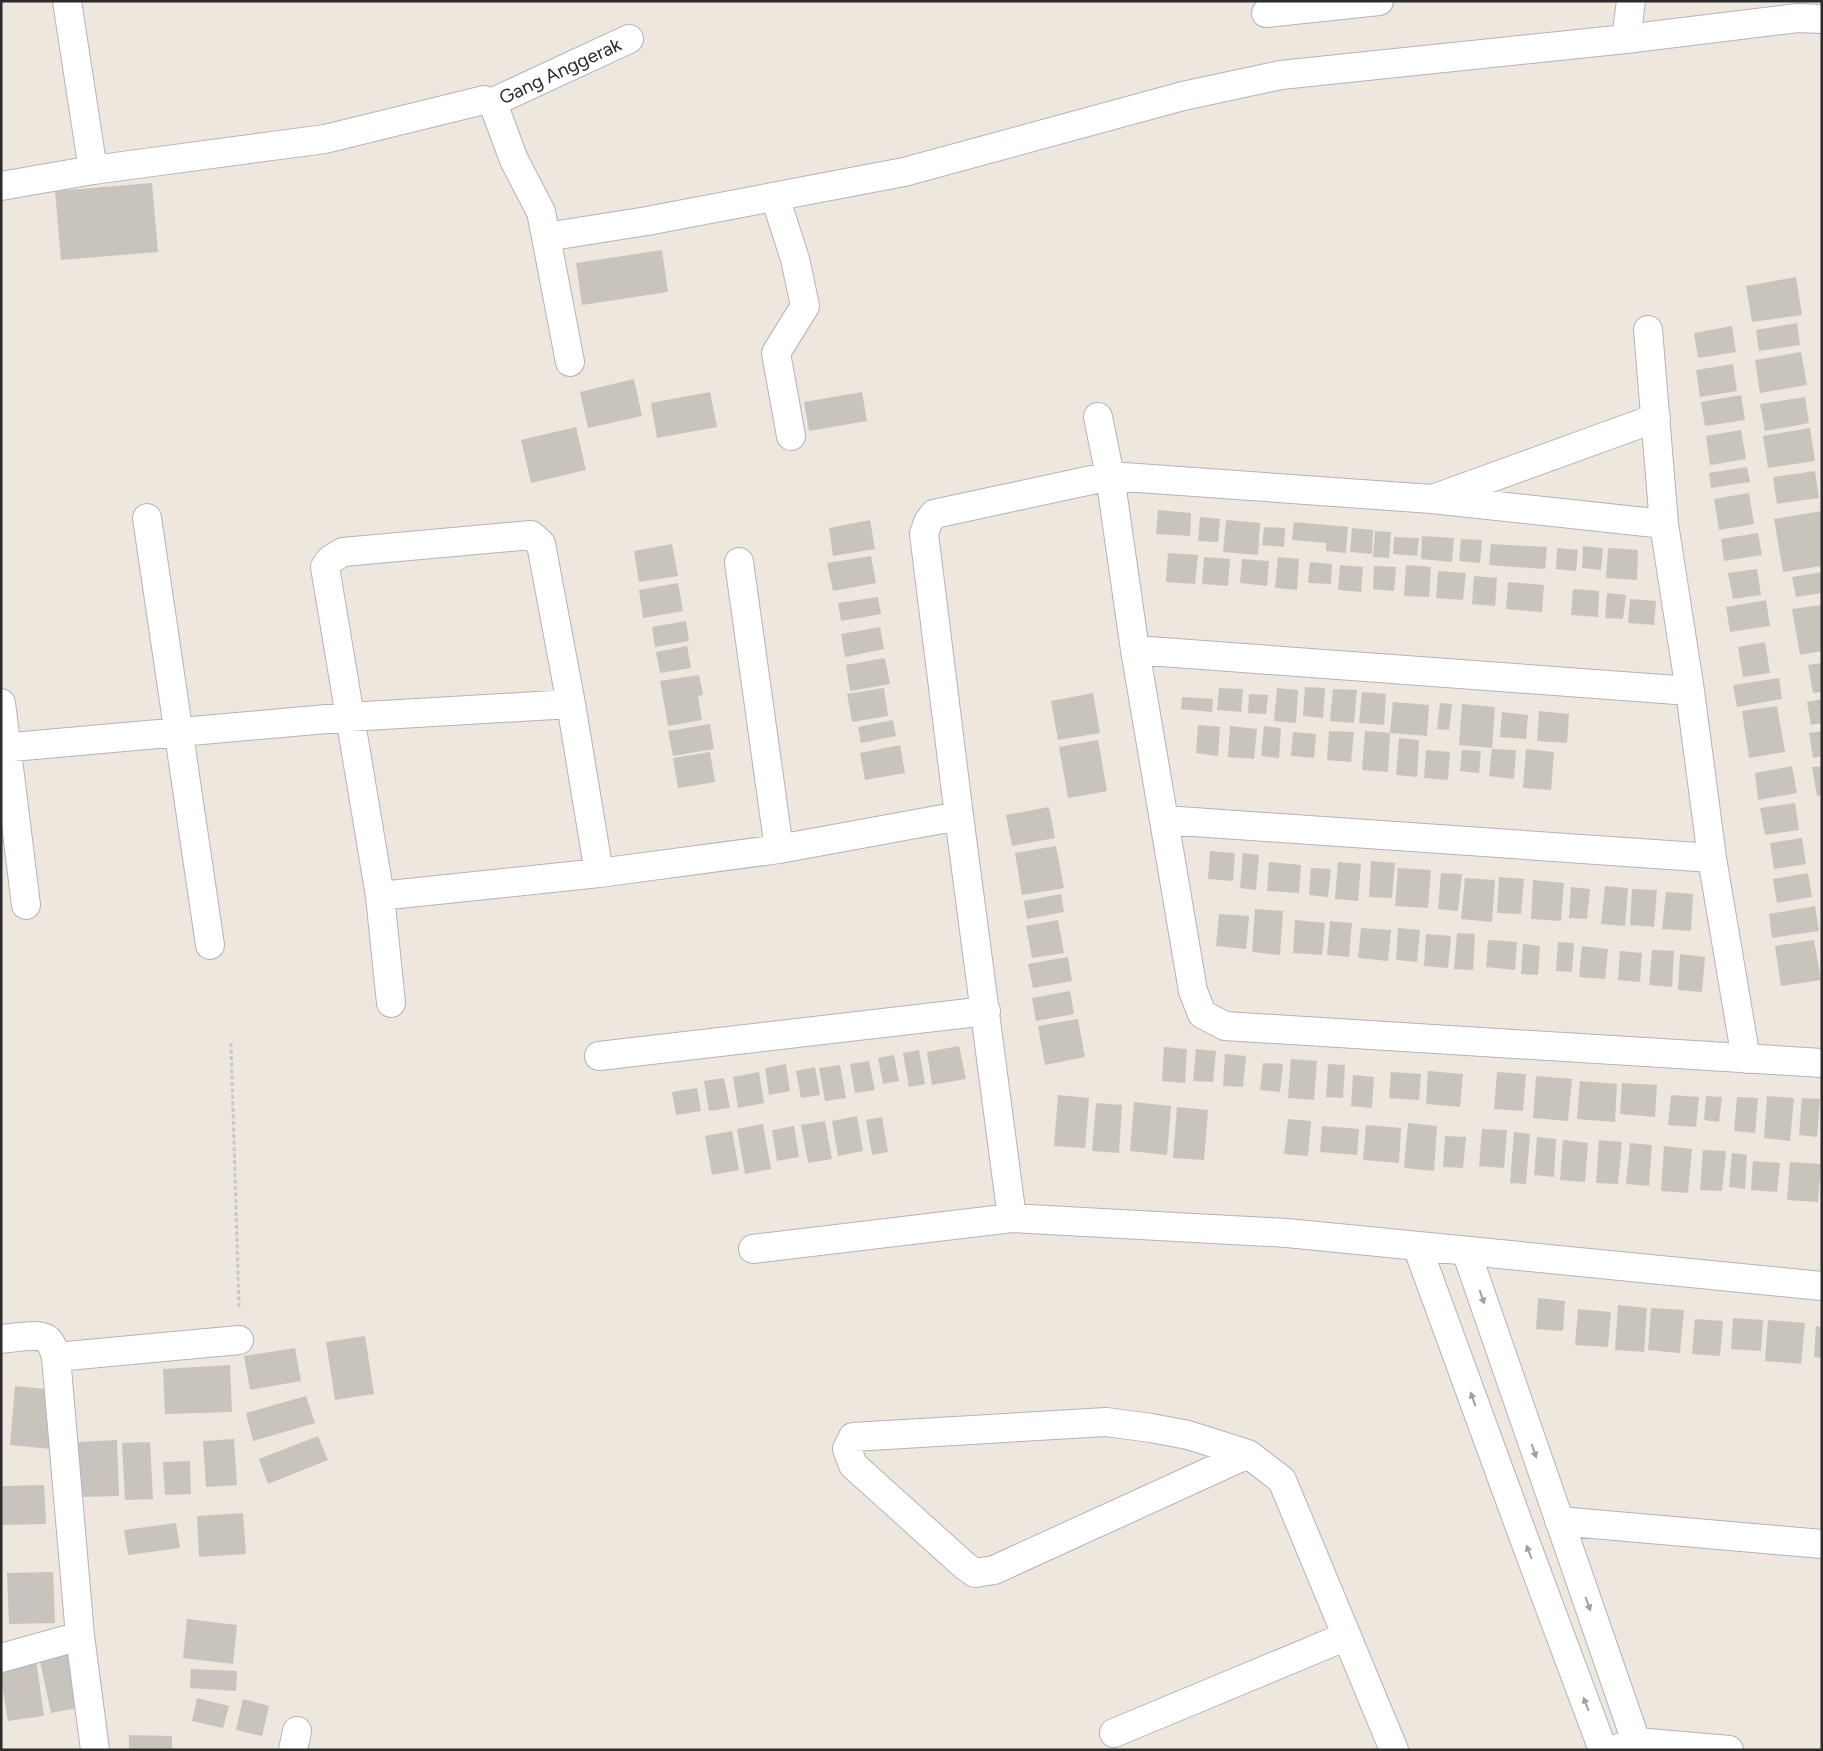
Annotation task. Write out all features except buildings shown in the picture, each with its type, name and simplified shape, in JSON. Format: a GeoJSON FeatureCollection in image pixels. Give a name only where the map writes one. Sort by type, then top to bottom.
{"type":"FeatureCollection","features":[{"type":"Feature","properties":{"kind":"street"},"geometry":{"type":"LineString","coordinates":[[67,1],[93,170]]}},
{"type":"Feature","properties":{"kind":"street"},"geometry":{"type":"LineString","coordinates":[[1266,12],[1379,1]]}},
{"type":"Feature","properties":{"kind":"street"},"geometry":{"type":"LineString","coordinates":[[1626,39],[1631,1]]}},
{"type":"Feature","properties":{"kind":"street"},"geometry":{"type":"LineString","coordinates":[[546,237],[647,221],[904,172],[1183,96],[1281,74],[1626,39],[1798,18],[1822,19]]}},
{"type":"Feature","properties":{"kind":"street","name":"Gang Anggerak"},"geometry":{"type":"LineString","coordinates":[[491,103],[629,39]]}},
{"type":"Feature","properties":{"kind":"street"},"geometry":{"type":"LineString","coordinates":[[1,186],[93,170],[325,139],[484,100],[491,103],[514,160],[542,212],[570,362]]}},
{"type":"Feature","properties":{"kind":"street"},"geometry":{"type":"LineString","coordinates":[[774,196],[795,259],[805,306],[776,353],[791,436]]}},
{"type":"Feature","properties":{"kind":"street"},"geometry":{"type":"LineString","coordinates":[[1648,330],[1664,524],[1690,691],[1712,858],[1746,1059]]}},
{"type":"Feature","properties":{"kind":"street"},"geometry":{"type":"LineString","coordinates":[[1098,417],[1110,476],[1135,650],[1193,991],[1202,1014],[1225,1026],[1822,1064]]}},
{"type":"Feature","properties":{"kind":"street"},"geometry":{"type":"LineString","coordinates":[[1432,499],[1656,418]]}},
{"type":"Feature","properties":{"kind":"street"},"geometry":{"type":"LineString","coordinates":[[1012,1218],[986,1011],[958,816],[924,534],[928,522],[934,514],[1110,476],[1432,499],[1664,524]]}},
{"type":"Feature","properties":{"kind":"street"},"geometry":{"type":"LineString","coordinates":[[147,518],[210,945]]}},
{"type":"Feature","properties":{"kind":"street"},"geometry":{"type":"LineString","coordinates":[[391,1002],[380,896],[325,567],[330,560],[343,552],[531,535],[541,544],[571,704],[599,873]]}},
{"type":"Feature","properties":{"kind":"street"},"geometry":{"type":"LineString","coordinates":[[739,562],[779,849]]}},
{"type":"Feature","properties":{"kind":"street"},"geometry":{"type":"LineString","coordinates":[[1135,650],[1690,691]]}},
{"type":"Feature","properties":{"kind":"street"},"geometry":{"type":"LineString","coordinates":[[1,703],[26,905]]}},
{"type":"Feature","properties":{"kind":"street"},"geometry":{"type":"LineString","coordinates":[[5,747],[349,717],[571,704]]}},
{"type":"Feature","properties":{"kind":"street"},"geometry":{"type":"LineString","coordinates":[[380,896],[599,873],[779,849],[958,816]]}},
{"type":"Feature","properties":{"kind":"street"},"geometry":{"type":"LineString","coordinates":[[1165,820],[1712,858]]}},
{"type":"Feature","properties":{"kind":"street"},"geometry":{"type":"LineString","coordinates":[[598,1056],[986,1011]]}},
{"type":"Feature","properties":{"kind":"street"},"geometry":{"type":"LineString","coordinates":[[754,1249],[1012,1218],[1287,1234],[1822,1286]]}},
{"type":"Feature","properties":{"kind":"street"},"geometry":{"type":"LineString","coordinates":[[1417,1246],[1603,1750]]}},
{"type":"Feature","properties":{"kind":"street"},"geometry":{"type":"LineString","coordinates":[[1466,1251],[1638,1746]]}},
{"type":"Feature","properties":{"kind":"street"},"geometry":{"type":"LineString","coordinates":[[1,1339],[41,1336],[48,1339],[56,1357],[80,1636],[95,1750]]}},
{"type":"Feature","properties":{"kind":"street"},"geometry":{"type":"LineString","coordinates":[[56,1357],[239,1340]]}},
{"type":"Feature","properties":{"kind":"street"},"geometry":{"type":"LineString","coordinates":[[1248,1454],[994,1570],[975,1573],[853,1465],[847,1449],[853,1437],[1106,1422],[1188,1435],[1248,1454],[1282,1480],[1394,1750]]}},
{"type":"Feature","properties":{"kind":"street"},"geometry":{"type":"LineString","coordinates":[[1559,1521],[1822,1544]]}},
{"type":"Feature","properties":{"kind":"street"},"geometry":{"type":"LineString","coordinates":[[1,1658],[80,1636]]}},
{"type":"Feature","properties":{"kind":"street"},"geometry":{"type":"LineString","coordinates":[[1114,1734],[1347,1636]]}},
{"type":"Feature","properties":{"kind":"street"},"geometry":{"type":"LineString","coordinates":[[1609,1750],[1638,1746],[1729,1750]]}},
{"type":"Feature","properties":{"kind":"path"},"geometry":{"type":"LineString","coordinates":[[231,1043],[239,1340]]}}]}
